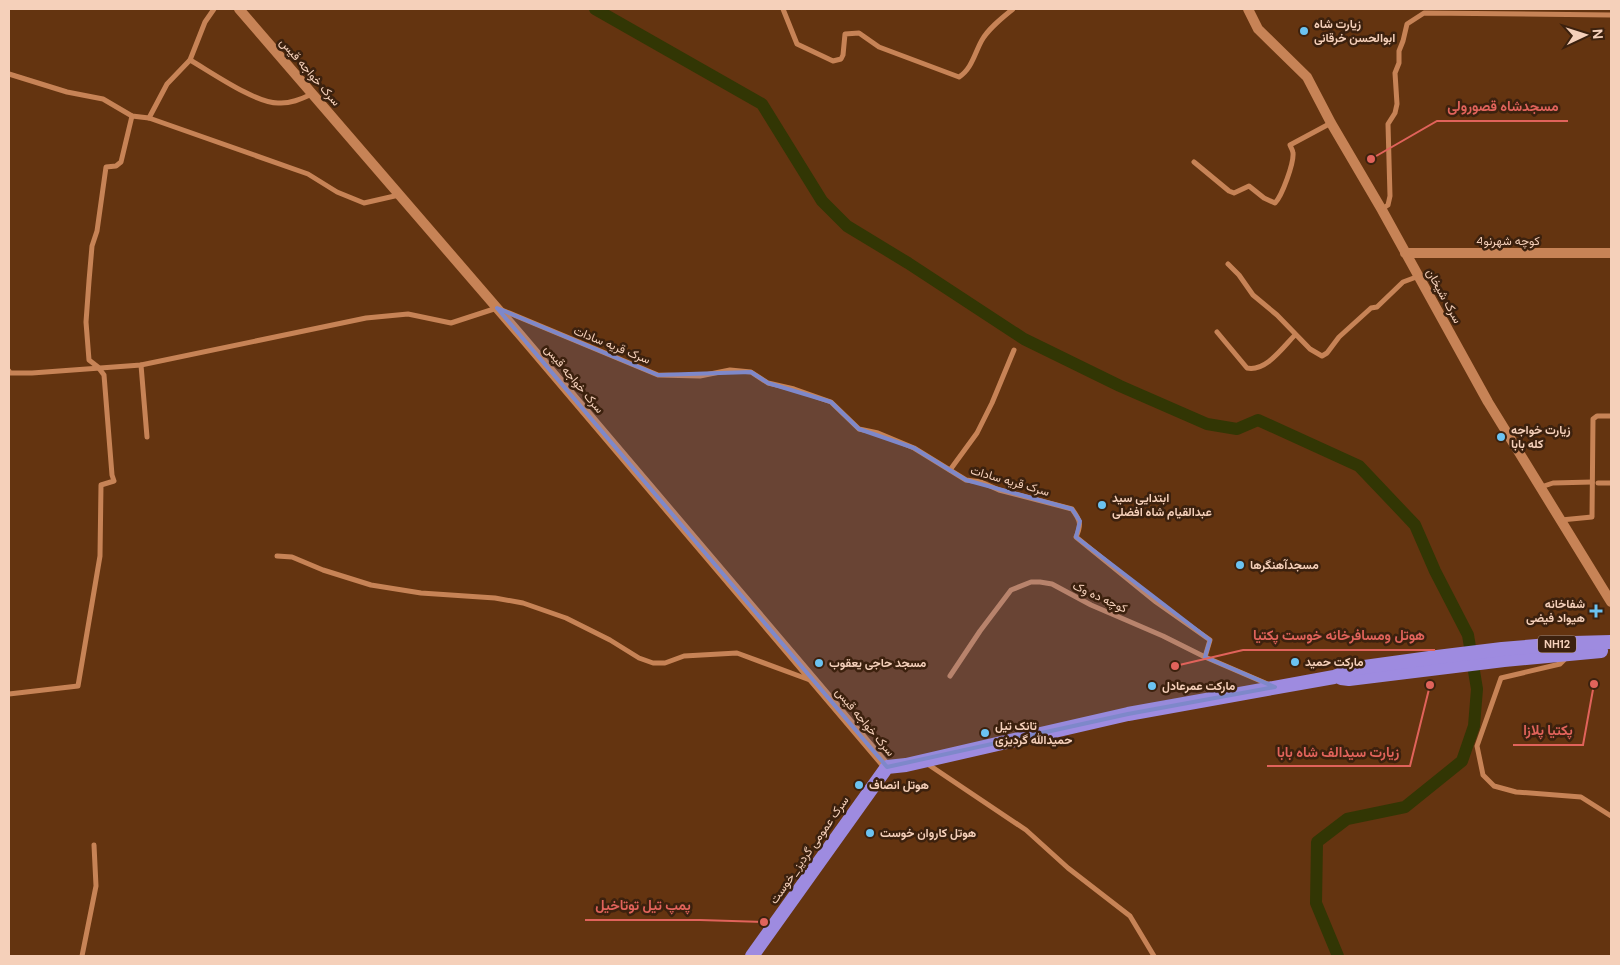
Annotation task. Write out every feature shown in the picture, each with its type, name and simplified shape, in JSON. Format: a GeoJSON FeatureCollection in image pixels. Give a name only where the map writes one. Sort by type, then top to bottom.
{"type":"FeatureCollection","features":[{"type":"Feature","properties":{"kind":"highway","name":"NH12"},"geometry":{"type":"LineString","coordinates":[[887,767],[922,761],[1128,714],[1334,677],[1357,668],[1438,662],[1611,642]]}},
{"type":"Feature","properties":{"kind":"highway","name":"NH12"},"geometry":{"type":"LineString","coordinates":[[1503,654],[1611,651]]}},
{"type":"Feature","properties":{"kind":"highway","name":"سرک عمومی گردیز_خوست"},"geometry":{"type":"LineString","coordinates":[[752,956],[887,767]]}},
{"type":"Feature","properties":{"kind":"street"},"geometry":{"type":"LineString","coordinates":[[148,118],[167,84],[190,60],[205,22],[214,9]]}},
{"type":"Feature","properties":{"kind":"street","name":"سرک خواجه قیس"},"geometry":{"type":"LineString","coordinates":[[239,9],[497,308],[887,767]]}},
{"type":"Feature","properties":{"kind":"street"},"geometry":{"type":"LineString","coordinates":[[784,9],[796,44],[833,61],[841,59],[843,55],[845,34],[859,33],[879,47],[959,77],[964,74],[971,63],[987,32],[1013,9]]}},
{"type":"Feature","properties":{"kind":"street","name":"سرک شیخان"},"geometry":{"type":"LineString","coordinates":[[1248,9],[1258,29],[1307,77],[1330,123],[1382,210],[1488,402],[1611,602]]}},
{"type":"Feature","properties":{"kind":"street"},"geometry":{"type":"LineString","coordinates":[[1550,9],[1552,16]]}},
{"type":"Feature","properties":{"kind":"street"},"geometry":{"type":"LineString","coordinates":[[1382,210],[1388,206],[1390,196],[1388,124],[1395,113],[1397,104],[1395,73],[1399,63],[1399,51],[1407,24],[1424,13],[1552,16],[1611,15]]}},
{"type":"Feature","properties":{"kind":"street"},"geometry":{"type":"LineString","coordinates":[[190,60],[261,101],[278,104],[298,100],[312,94]]}},
{"type":"Feature","properties":{"kind":"street"},"geometry":{"type":"LineString","coordinates":[[9,74],[67,92],[103,99],[132,116],[148,118],[308,174],[337,192],[364,203],[399,195]]}},
{"type":"Feature","properties":{"kind":"street"},"geometry":{"type":"LineString","coordinates":[[9,694],[78,686],[100,556],[101,485],[114,481],[104,375],[89,360],[86,322],[92,246],[97,231],[106,166],[116,166],[121,162],[132,116]]}},
{"type":"Feature","properties":{"kind":"street"},"geometry":{"type":"LineString","coordinates":[[1194,162],[1229,191],[1234,193],[1249,186],[1264,198],[1275,203],[1279,199],[1289,170],[1293,153],[1290,145],[1330,123]]}},
{"type":"Feature","properties":{"kind":"street","name":"کوچه شهرنو4"},"geometry":{"type":"LineString","coordinates":[[1405,253],[1611,253]]}},
{"type":"Feature","properties":{"kind":"street"},"geometry":{"type":"LineString","coordinates":[[1228,264],[1239,274],[1253,295],[1310,349],[1322,356],[1327,353],[1339,336],[1371,308],[1377,307],[1403,282],[1419,276]]}},
{"type":"Feature","properties":{"kind":"street"},"geometry":{"type":"LineString","coordinates":[[9,380],[10,372],[32,373],[141,365],[366,318],[408,314],[451,323],[497,308]]}},
{"type":"Feature","properties":{"kind":"street","name":"سرک قریه سادات"},"geometry":{"type":"LineString","coordinates":[[497,308],[658,375],[700,376],[730,370],[752,372],[768,383],[794,389],[831,402],[860,429],[878,433],[898,441],[931,457],[966,480],[981,482],[999,490],[1072,509],[1080,521],[1076,537],[1156,602],[1210,640],[1205,657]]}},
{"type":"Feature","properties":{"kind":"street"},"geometry":{"type":"LineString","coordinates":[[1217,332],[1247,368],[1251,369],[1264,366],[1295,335]]}},
{"type":"Feature","properties":{"kind":"street"},"geometry":{"type":"LineString","coordinates":[[950,470],[977,433],[1014,350]]}},
{"type":"Feature","properties":{"kind":"street"},"geometry":{"type":"LineString","coordinates":[[141,365],[147,437]]}},
{"type":"Feature","properties":{"kind":"street"},"geometry":{"type":"LineString","coordinates":[[1560,520],[1592,518],[1595,482],[1593,419],[1597,416],[1611,416]]}},
{"type":"Feature","properties":{"kind":"street"},"geometry":{"type":"LineString","coordinates":[[1540,487],[1553,483],[1611,483]]}},
{"type":"Feature","properties":{"kind":"street"},"geometry":{"type":"LineString","coordinates":[[276,556],[292,558],[322,570],[371,585],[421,593],[495,598],[523,603],[566,618],[610,640],[639,658],[653,663],[665,662],[684,656],[737,653],[814,681]]}},
{"type":"Feature","properties":{"kind":"street","name":"کوچه ده وک"},"geometry":{"type":"LineString","coordinates":[[950,676],[980,631],[1011,590],[1031,582],[1052,584],[1091,605],[1275,687]]}},
{"type":"Feature","properties":{"kind":"street"},"geometry":{"type":"LineString","coordinates":[[1573,653],[1560,664],[1501,678],[1477,746],[1483,775],[1494,786],[1516,792],[1582,797],[1611,816]]}},
{"type":"Feature","properties":{"kind":"street"},"geometry":{"type":"LineString","coordinates":[[922,761],[1026,830],[1068,868],[1130,916],[1154,956]]}},
{"type":"Feature","properties":{"kind":"street"},"geometry":{"type":"LineString","coordinates":[[82,956],[96,886],[94,845]]}},
{"type":"Feature","properties":{"kind":"highlighted area"},"geometry":{"type":"Polygon","coordinates":[[[497,308],[658,375],[751,372],[768,383],[831,402],[859,429],[914,448],[966,480],[1072,509],[1080,521],[1076,537],[1210,640],[1205,657],[1275,687],[1128,714],[887,767],[497,308]]]}},
{"type":"Feature","properties":{"kind":"waterway"},"geometry":{"type":"LineString","coordinates":[[595,9],[762,104],[822,201],[847,226],[908,263],[1024,339],[1120,386],[1207,424],[1237,429],[1258,420],[1359,466],[1415,525],[1435,571],[1468,635],[1477,689],[1474,726],[1462,761],[1405,807],[1347,819],[1317,842],[1316,903],[1338,956]]}},
{"type":"Feature","properties":{"kind":"place","name":"زیارت شاه ابوالحسن خرقانی"},"geometry":{"type":"Point","coordinates":[1304,31]}},
{"type":"Feature","properties":{"kind":"place","name":"مسجدشاه قصورولی"},"geometry":{"type":"Point","coordinates":[1371,159]}},
{"type":"Feature","properties":{"kind":"place","name":"زیارت خواجه کله بابا"},"geometry":{"type":"Point","coordinates":[1501,437]}},
{"type":"Feature","properties":{"kind":"place","name":"ابتدایی سید عبدالقیام شاه افضلی"},"geometry":{"type":"Point","coordinates":[1102,505]}},
{"type":"Feature","properties":{"kind":"place","name":"مسجدآهنگرها"},"geometry":{"type":"Point","coordinates":[1240,565]}},
{"type":"Feature","properties":{"kind":"place","name":"شفاخانه هیواد فیضی"},"geometry":{"type":"Point","coordinates":[1596,611]}},
{"type":"Feature","properties":{"kind":"place","name":"مارکت حمید"},"geometry":{"type":"Point","coordinates":[1295,662]}},
{"type":"Feature","properties":{"kind":"place","name":"مسجد حاجی یعقوب"},"geometry":{"type":"Point","coordinates":[819,663]}},
{"type":"Feature","properties":{"kind":"place","name":"هوتل ومسافرخانه خوست پکتیا"},"geometry":{"type":"Point","coordinates":[1175,666]}},
{"type":"Feature","properties":{"kind":"place","name":"پکتیا پلازا"},"geometry":{"type":"Point","coordinates":[1594,684]}},
{"type":"Feature","properties":{"kind":"place","name":"زیارت سیدالف شاه بابا"},"geometry":{"type":"Point","coordinates":[1430,685]}},
{"type":"Feature","properties":{"kind":"place","name":"مارکت عمرعادل"},"geometry":{"type":"Point","coordinates":[1152,686]}},
{"type":"Feature","properties":{"kind":"place","name":"تانک تیل حمیدالله گردیزی"},"geometry":{"type":"Point","coordinates":[985,733]}},
{"type":"Feature","properties":{"kind":"place","name":"هوتل انصاف"},"geometry":{"type":"Point","coordinates":[859,785]}},
{"type":"Feature","properties":{"kind":"place","name":"هوتل کاروان خوست"},"geometry":{"type":"Point","coordinates":[870,833]}},
{"type":"Feature","properties":{"kind":"place","name":"پمپ تیل توتاخیل"},"geometry":{"type":"Point","coordinates":[764,922]}}]}
